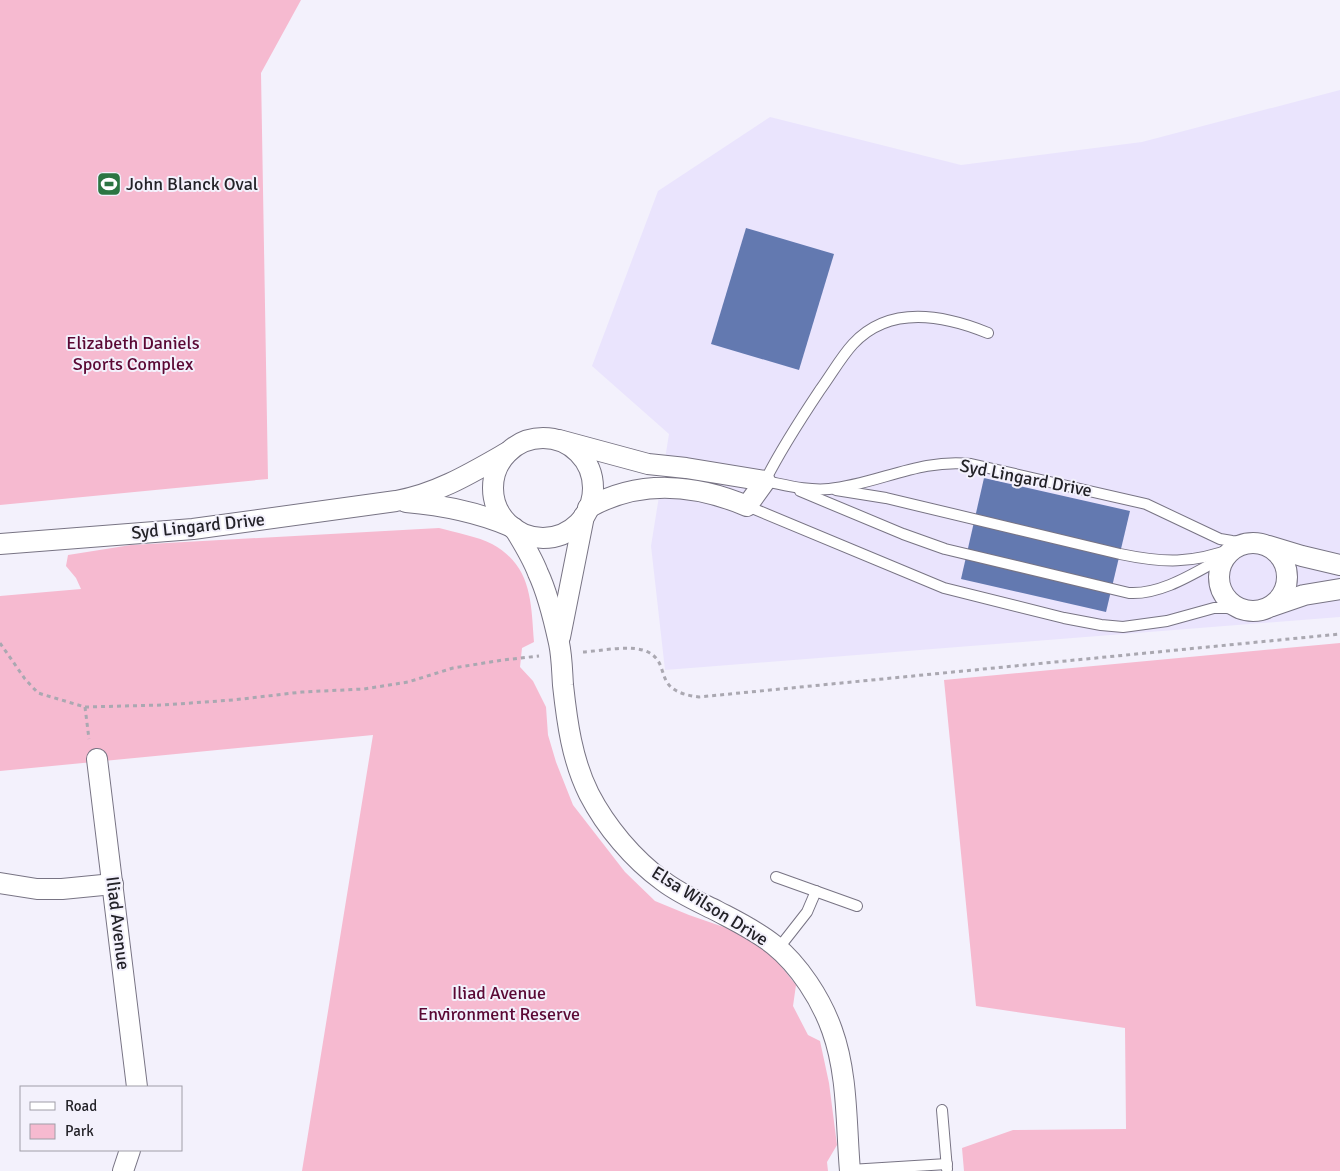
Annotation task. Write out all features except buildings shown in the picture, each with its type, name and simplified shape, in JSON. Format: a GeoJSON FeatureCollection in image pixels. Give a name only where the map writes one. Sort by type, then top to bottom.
{"type":"FeatureCollection","features":[{"type":"Feature","properties":{"kind":"street"},"geometry":{"type":"LineString","coordinates":[[586,512],[593,490],[591,471],[575,449],[559,440],[550,438],[532,439],[516,446],[508,452],[498,467],[493,493],[499,511],[512,527],[535,537],[554,537],[571,529],[586,512],[600,502],[624,493],[654,487],[670,487],[704,491],[747,506],[773,483]]}},
{"type":"Feature","properties":{"kind":"street","name":"Syd Lingard Drive"},"geometry":{"type":"LineString","coordinates":[[559,440],[648,464],[686,468],[773,483]]}},
{"type":"Feature","properties":{"kind":"street","name":"Syd Lingard Drive"},"geometry":{"type":"LineString","coordinates":[[0,544],[193,529],[396,502],[444,486],[508,452]]}},
{"type":"Feature","properties":{"kind":"street","name":"Syd Lingard Drive"},"geometry":{"type":"LineString","coordinates":[[396,502],[419,503],[461,510],[494,519],[512,527]]}},
{"type":"Feature","properties":{"kind":"street","name":"Elsa Wilson Drive"},"geometry":{"type":"LineString","coordinates":[[560,651],[573,566],[586,512]]}},
{"type":"Feature","properties":{"kind":"street","name":"Elsa Wilson Drive"},"geometry":{"type":"LineString","coordinates":[[512,527],[539,574],[560,651],[567,720],[581,776],[602,816],[629,850],[663,882],[757,933],[778,949],[810,986],[825,1012],[839,1053],[850,1171]]}},
{"type":"Feature","properties":{"kind":"street","name":"Syd Lingard Drive"},"geometry":{"type":"LineString","coordinates":[[1243,548],[1302,556],[1340,565]]}},
{"type":"Feature","properties":{"kind":"street"},"geometry":{"type":"LineString","coordinates":[[1266,609],[1280,598],[1285,589],[1286,567],[1280,556],[1272,549],[1243,548],[1219,572],[1220,589],[1230,603],[1245,611],[1256,612],[1266,609],[1304,595],[1340,590]]}},
{"type":"Feature","properties":{"kind":"street","name":"Iliad Avenue"},"geometry":{"type":"LineString","coordinates":[[98,759],[137,1086]]}},
{"type":"Feature","properties":{"kind":"street"},"geometry":{"type":"LineString","coordinates":[[0,882],[37,888],[62,889],[113,884]]}},
{"type":"Feature","properties":{"kind":"street"},"geometry":{"type":"LineString","coordinates":[[123,1171],[130,1151]]}},
{"type":"Feature","properties":{"kind":"lane"},"geometry":{"type":"LineString","coordinates":[[988,333],[952,320],[914,316],[895,319],[864,334],[852,345],[779,453],[773,483],[944,549],[1129,593],[1147,592],[1167,586],[1243,548]]}},
{"type":"Feature","properties":{"kind":"lane","name":"Syd Lingard Drive"},"geometry":{"type":"LineString","coordinates":[[773,483],[818,489],[859,483],[923,465],[954,462],[971,464],[1146,504],[1243,548]]}},
{"type":"Feature","properties":{"kind":"lane"},"geometry":{"type":"LineString","coordinates":[[818,489],[879,497],[1157,561],[1190,560],[1243,548]]}},
{"type":"Feature","properties":{"kind":"lane"},"geometry":{"type":"LineString","coordinates":[[747,506],[944,588],[1101,626],[1123,626],[1166,621],[1214,608],[1245,611]]}},
{"type":"Feature","properties":{"kind":"lane"},"geometry":{"type":"LineString","coordinates":[[776,877],[857,906]]}},
{"type":"Feature","properties":{"kind":"lane"},"geometry":{"type":"LineString","coordinates":[[778,949],[807,912],[816,892]]}},
{"type":"Feature","properties":{"kind":"lane"},"geometry":{"type":"LineString","coordinates":[[850,1171],[947,1168],[942,1110]]}},
{"type":"Feature","properties":{"kind":"path"},"geometry":{"type":"LineString","coordinates":[[0,643],[25,680],[38,693],[85,707],[216,702],[302,692],[364,689],[408,682],[453,668],[560,651],[623,648],[648,652],[659,662],[667,684],[674,691],[686,696],[698,697],[1340,634]]}},
{"type":"Feature","properties":{"kind":"path"},"geometry":{"type":"LineString","coordinates":[[85,707],[92,756],[98,759]]}},
{"type":"Feature","properties":{"kind":"shaded area"},"geometry":{"type":"Polygon","coordinates":[[[1340,90],[1340,617],[665,670],[651,546],[669,434],[592,366],[658,191],[770,117],[961,165],[1142,142],[1340,90]]]}},
{"type":"Feature","properties":{"kind":"green space","name":"Elizabeth Daniels Sports Complex"},"geometry":{"type":"Polygon","coordinates":[[[0,0],[301,0],[261,73],[268,479],[0,505],[0,0]]]}},
{"type":"Feature","properties":{"kind":"green space","name":"Iliad Avenue Environment Reserve"},"geometry":{"type":"Polygon","coordinates":[[[439,528],[487,541],[505,553],[522,574],[530,599],[534,642],[522,648],[520,667],[533,681],[546,707],[548,735],[556,762],[573,805],[625,872],[655,901],[738,932],[769,951],[796,985],[793,1006],[808,1035],[820,1041],[829,1083],[837,1145],[827,1162],[828,1171],[302,1171],[373,735],[0,771],[0,596],[81,589],[76,578],[66,566],[68,555],[131,545],[439,528]]]}},
{"type":"Feature","properties":{"kind":"green space"},"geometry":{"type":"Polygon","coordinates":[[[1340,643],[1340,1171],[964,1171],[962,1148],[1013,1130],[1126,1129],[1125,1028],[976,1006],[944,680],[1340,643]]]}},
{"type":"Feature","properties":{"kind":"place","name":"John Blanck Oval"},"geometry":{"type":"Point","coordinates":[109,184]}}]}
